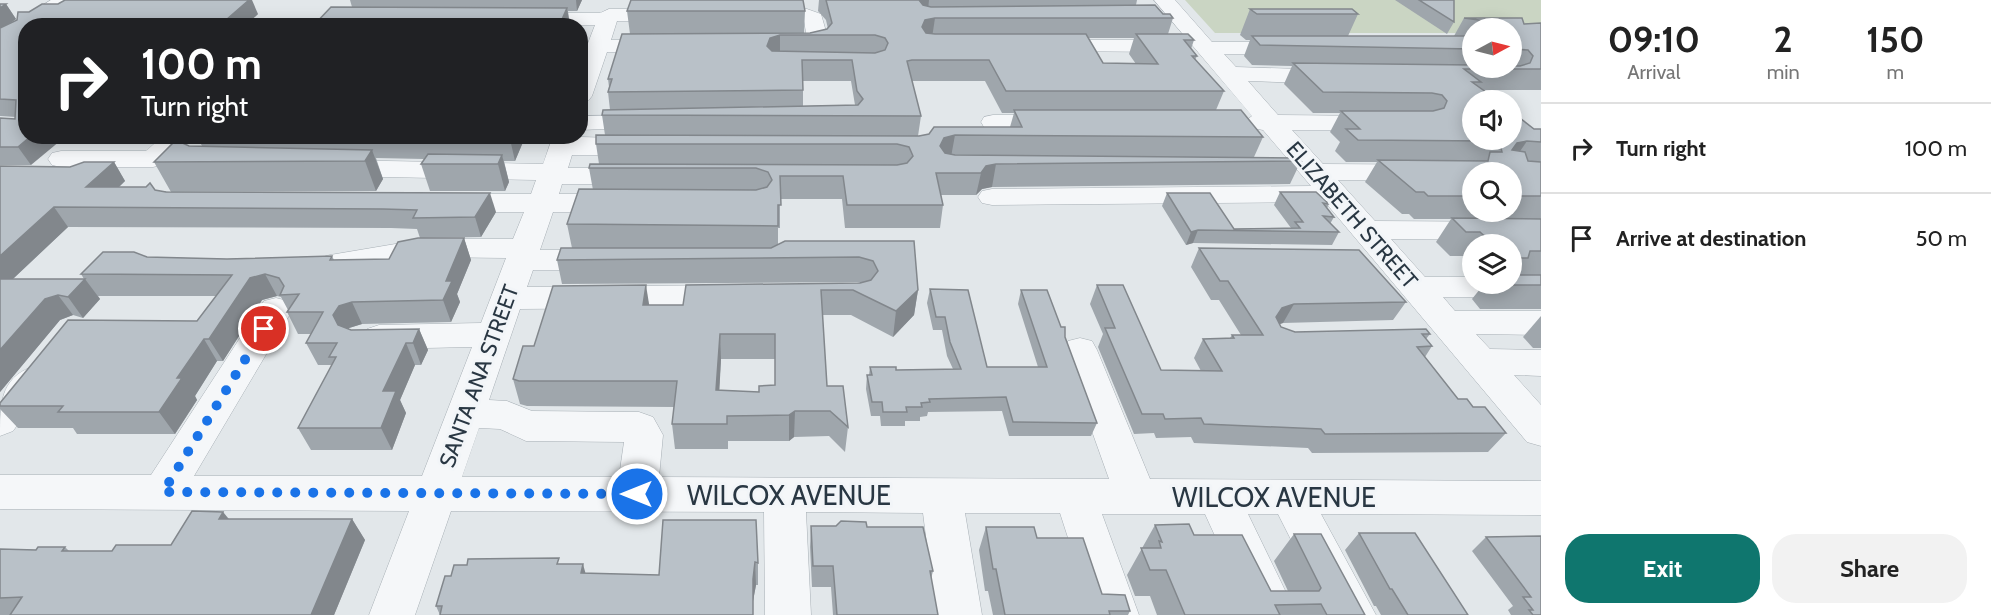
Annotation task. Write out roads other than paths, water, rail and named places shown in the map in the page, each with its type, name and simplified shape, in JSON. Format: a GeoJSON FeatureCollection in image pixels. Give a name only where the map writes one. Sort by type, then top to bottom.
{"type":"FeatureCollection","features":[{"type":"Feature","properties":{"kind":"street"},"geometry":{"type":"LineString","coordinates":[[36,18],[65,0]]}},
{"type":"Feature","properties":{"kind":"street"},"geometry":{"type":"LineString","coordinates":[[762,45],[816,44],[818,42],[814,18],[807,15],[741,9],[826,3]]}},
{"type":"Feature","properties":{"kind":"street"},"geometry":{"type":"LineString","coordinates":[[516,18],[612,9],[690,9]]}},
{"type":"Feature","properties":{"kind":"street"},"geometry":{"type":"LineString","coordinates":[[612,9],[592,54],[677,55]]}},
{"type":"Feature","properties":{"kind":"street","name":"ELIZABETH STREET"},"geometry":{"type":"LineString","coordinates":[[1166,11],[1235,92],[1334,194],[1361,244],[1390,258],[1541,430]]}},
{"type":"Feature","properties":{"kind":"street"},"geometry":{"type":"LineString","coordinates":[[0,41],[18,30]]}},
{"type":"Feature","properties":{"kind":"street"},"geometry":{"type":"LineString","coordinates":[[1027,46],[1235,92],[1350,77]]}},
{"type":"Feature","properties":{"kind":"street"},"geometry":{"type":"LineString","coordinates":[[1235,92],[1311,48]]}},
{"type":"Feature","properties":{"kind":"street"},"geometry":{"type":"LineString","coordinates":[[1082,63],[1235,92],[1395,114]]}},
{"type":"Feature","properties":{"kind":"street"},"geometry":{"type":"LineString","coordinates":[[779,65],[826,65]]}},
{"type":"Feature","properties":{"kind":"street"},"geometry":{"type":"LineString","coordinates":[[1026,101],[1062,100]]}},
{"type":"Feature","properties":{"kind":"street"},"geometry":{"type":"LineString","coordinates":[[424,203],[557,165],[673,122]]}},
{"type":"Feature","properties":{"kind":"street"},"geometry":{"type":"LineString","coordinates":[[993,122],[1086,122]]}},
{"type":"Feature","properties":{"kind":"street"},"geometry":{"type":"LineString","coordinates":[[83,176],[54,167],[153,159],[170,144]]}},
{"type":"Feature","properties":{"kind":"street"},"geometry":{"type":"LineString","coordinates":[[356,195],[668,147]]}},
{"type":"Feature","properties":{"kind":"street"},"geometry":{"type":"LineString","coordinates":[[313,167],[557,165],[653,190]]}},
{"type":"Feature","properties":{"kind":"street","name":"SANTA ANA STREET"},"geometry":{"type":"LineString","coordinates":[[392,615],[557,165]]}},
{"type":"Feature","properties":{"kind":"street"},"geometry":{"type":"LineString","coordinates":[[1266,169],[1462,173]]}},
{"type":"Feature","properties":{"kind":"street"},"geometry":{"type":"LineString","coordinates":[[992,197],[1334,194]]}},
{"type":"Feature","properties":{"kind":"street"},"geometry":{"type":"LineString","coordinates":[[1361,244],[1541,231]]}},
{"type":"Feature","properties":{"kind":"street"},"geometry":{"type":"LineString","coordinates":[[297,266],[344,265],[425,248],[628,260]]}},
{"type":"Feature","properties":{"kind":"street"},"geometry":{"type":"LineString","coordinates":[[1415,287],[1541,287]]}},
{"type":"Feature","properties":{"kind":"street"},"geometry":{"type":"LineString","coordinates":[[507,298],[764,296]]}},
{"type":"Feature","properties":{"kind":"street"},"geometry":{"type":"LineString","coordinates":[[163,492],[276,309]]}},
{"type":"Feature","properties":{"kind":"street"},"geometry":{"type":"LineString","coordinates":[[1410,334],[1451,328],[1541,323]]}},
{"type":"Feature","properties":{"kind":"street"},"geometry":{"type":"LineString","coordinates":[[362,338],[494,335]]}},
{"type":"Feature","properties":{"kind":"street"},"geometry":{"type":"LineString","coordinates":[[1080,350],[1136,496]]}},
{"type":"Feature","properties":{"kind":"street"},"geometry":{"type":"LineString","coordinates":[[0,421],[52,356]]}},
{"type":"Feature","properties":{"kind":"street"},"geometry":{"type":"LineString","coordinates":[[1481,362],[1541,363]]}},
{"type":"Feature","properties":{"kind":"street"},"geometry":{"type":"LineString","coordinates":[[465,413],[507,415],[526,426],[639,427],[644,435],[637,494]]}},
{"type":"Feature","properties":{"kind":"street","name":"WILCOX AVENUE"},"geometry":{"type":"LineString","coordinates":[[0,492],[1541,498]]}},
{"type":"Feature","properties":{"kind":"street"},"geometry":{"type":"LineString","coordinates":[[784,495],[788,615]]}},
{"type":"Feature","properties":{"kind":"street"},"geometry":{"type":"LineString","coordinates":[[941,495],[959,615]]}},
{"type":"Feature","properties":{"kind":"street"},"geometry":{"type":"LineString","coordinates":[[1076,496],[1116,615]]}},
{"type":"Feature","properties":{"kind":"street"},"geometry":{"type":"LineString","coordinates":[[1218,496],[1274,615]]}},
{"type":"Feature","properties":{"kind":"street"},"geometry":{"type":"LineString","coordinates":[[1290,497],[1353,615]]}}]}
